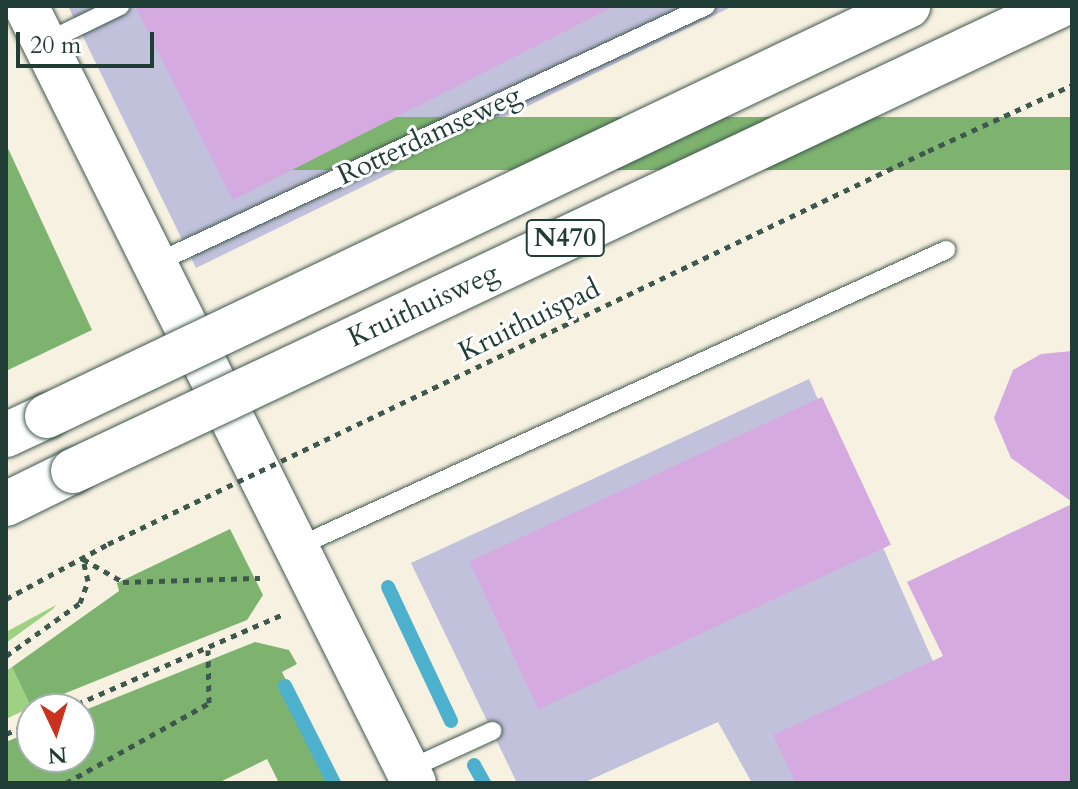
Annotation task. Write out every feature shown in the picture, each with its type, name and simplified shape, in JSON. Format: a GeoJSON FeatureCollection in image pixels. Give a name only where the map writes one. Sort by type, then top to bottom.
{"type":"FeatureCollection","features":[{"type":"Feature","properties":{"kind":"main road","name":"N470"},"geometry":{"type":"LineString","coordinates":[[6,435],[908,6]]}},
{"type":"Feature","properties":{"kind":"main road","name":"Kruithuisweg"},"geometry":{"type":"LineString","coordinates":[[6,504],[1059,6]]}},
{"type":"Feature","properties":{"kind":"main road"},"geometry":{"type":"LineString","coordinates":[[35,25],[158,262],[284,562],[411,776]]}},
{"type":"Feature","properties":{"kind":"lane"},"geometry":{"type":"LineString","coordinates":[[35,25],[120,6]]}},
{"type":"Feature","properties":{"kind":"lane","name":"Rotterdamseweg"},"geometry":{"type":"LineString","coordinates":[[158,262],[701,7]]}},
{"type":"Feature","properties":{"kind":"lane"},"geometry":{"type":"LineString","coordinates":[[284,562],[946,250]]}},
{"type":"Feature","properties":{"kind":"lane"},"geometry":{"type":"LineString","coordinates":[[411,776],[492,731]]}},
{"type":"Feature","properties":{"kind":"path","name":"Kruithuispad"},"geometry":{"type":"LineString","coordinates":[[6,599],[108,544],[1072,85]]}},
{"type":"Feature","properties":{"kind":"path"},"geometry":{"type":"LineString","coordinates":[[83,559],[123,582],[284,562]]}},
{"type":"Feature","properties":{"kind":"path"},"geometry":{"type":"LineString","coordinates":[[6,656],[80,603],[88,581],[83,559]]}},
{"type":"Feature","properties":{"kind":"path"},"geometry":{"type":"LineString","coordinates":[[96,697],[208,650],[284,613]]}},
{"type":"Feature","properties":{"kind":"path"},"geometry":{"type":"LineString","coordinates":[[66,783],[209,703],[208,650]]}},
{"type":"Feature","properties":{"kind":"shaded area"},"geometry":{"type":"Polygon","coordinates":[[[68,6],[733,6],[196,268],[68,6]]]}},
{"type":"Feature","properties":{"kind":"shaded area"},"geometry":{"type":"Polygon","coordinates":[[[809,379],[983,775],[1072,783],[752,783],[718,722],[583,783],[517,783],[411,563],[809,379]]]}},
{"type":"Feature","properties":{"kind":"green space"},"geometry":{"type":"Polygon","coordinates":[[[245,117],[1072,117],[1072,170],[245,170],[245,117]]]}},
{"type":"Feature","properties":{"kind":"green space"},"geometry":{"type":"Polygon","coordinates":[[[6,144],[92,330],[6,371],[6,144]]]}},
{"type":"Feature","properties":{"kind":"green space"},"geometry":{"type":"Polygon","coordinates":[[[230,529],[263,595],[247,620],[66,693],[24,693],[12,667],[119,591],[117,583],[230,529]]]}},
{"type":"Feature","properties":{"kind":"green space"},"geometry":{"type":"Polygon","coordinates":[[[56,605],[53,609],[6,643],[6,632],[56,605]]]}},
{"type":"Feature","properties":{"kind":"green space"},"geometry":{"type":"Polygon","coordinates":[[[255,642],[289,650],[297,664],[282,672],[336,783],[279,783],[267,759],[218,783],[6,783],[6,742],[16,738],[16,773],[96,773],[96,706],[255,642]]]}},
{"type":"Feature","properties":{"kind":"green space"},"geometry":{"type":"Polygon","coordinates":[[[12,667],[24,693],[16,693],[16,714],[6,719],[6,671],[12,667]]]}},
{"type":"Feature","properties":{"kind":"pier"},"geometry":{"type":"Polygon","coordinates":[[[1072,6],[1072,74],[1033,8],[1072,6]]]}},
{"type":"Feature","properties":{"kind":"building"},"geometry":{"type":"Polygon","coordinates":[[[135,6],[615,6],[233,200],[135,6]]]}},
{"type":"Feature","properties":{"kind":"building"},"geometry":{"type":"Polygon","coordinates":[[[1072,351],[1072,502],[1011,458],[994,418],[1013,370],[1041,354],[1072,351]]]}},
{"type":"Feature","properties":{"kind":"building"},"geometry":{"type":"Polygon","coordinates":[[[822,397],[891,545],[538,709],[469,561],[822,397]]]}},
{"type":"Feature","properties":{"kind":"building"},"geometry":{"type":"Polygon","coordinates":[[[1072,504],[1072,783],[796,783],[773,735],[943,656],[907,582],[1072,504]]]}},
{"type":"Feature","properties":{"kind":"waterway"},"geometry":{"type":"LineString","coordinates":[[388,587],[451,721]]}},
{"type":"Feature","properties":{"kind":"waterway"},"geometry":{"type":"LineString","coordinates":[[285,686],[334,783]]}},
{"type":"Feature","properties":{"kind":"waterway"},"geometry":{"type":"LineString","coordinates":[[474,765],[484,783]]}}]}
